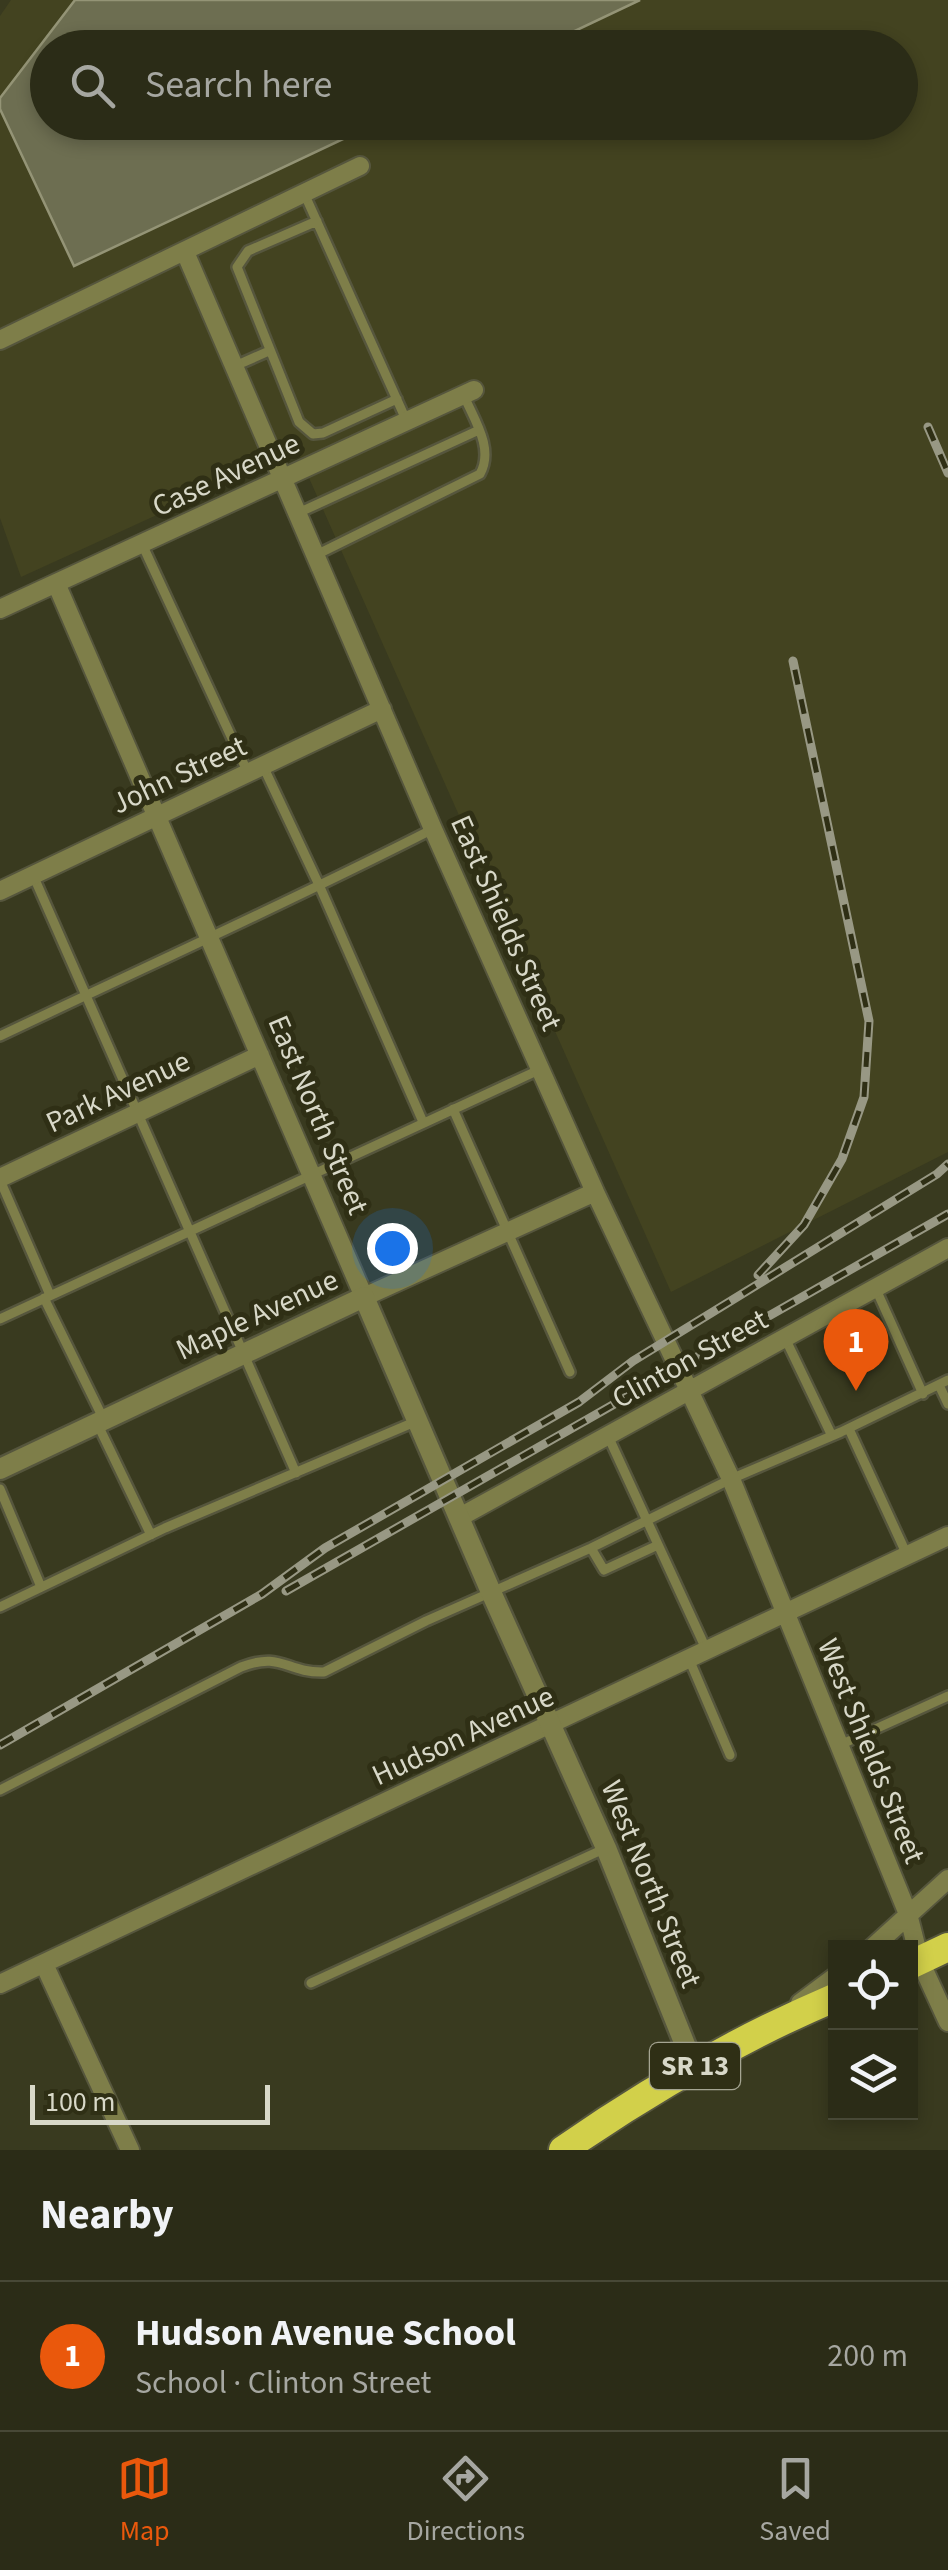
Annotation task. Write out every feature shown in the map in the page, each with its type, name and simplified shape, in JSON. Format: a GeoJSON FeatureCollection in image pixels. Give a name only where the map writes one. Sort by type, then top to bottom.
{"type":"FeatureCollection","features":[{"type":"Feature","properties":{"kind":"highway"},"geometry":{"type":"LineString","coordinates":[[918,1962],[948,1947]]}},
{"type":"Feature","properties":{"kind":"highway","name":"SR 13"},"geometry":{"type":"LineString","coordinates":[[573,2147],[694,2067],[777,2022],[828,2000]]}},
{"type":"Feature","properties":{"kind":"street"},"geometry":{"type":"LineString","coordinates":[[0,340],[360,166]]}},
{"type":"Feature","properties":{"kind":"street","name":"East Shields Street"},"geometry":{"type":"LineString","coordinates":[[185,252],[594,1192],[732,1479],[784,1614]]}},
{"type":"Feature","properties":{"kind":"street","name":"Case Avenue"},"geometry":{"type":"LineString","coordinates":[[0,609],[469,393]]}},
{"type":"Feature","properties":{"kind":"street","name":"East North Street"},"geometry":{"type":"LineString","coordinates":[[56,583],[491,1592],[552,1724]]}},
{"type":"Feature","properties":{"kind":"street","name":"John Street"},"geometry":{"type":"LineString","coordinates":[[0,891],[382,709]]}},
{"type":"Feature","properties":{"kind":"street","name":"Park Avenue"},"geometry":{"type":"LineString","coordinates":[[0,1179],[260,1055]]}},
{"type":"Feature","properties":{"kind":"street","name":"Maple Avenue"},"geometry":{"type":"LineString","coordinates":[[1,1472],[364,1297],[594,1192]]}},
{"type":"Feature","properties":{"kind":"street","name":"Clinton Street"},"geometry":{"type":"LineString","coordinates":[[460,1518],[948,1248]]}},
{"type":"Feature","properties":{"kind":"street","name":"Hudson Avenue"},"geometry":{"type":"LineString","coordinates":[[0,1984],[948,1536]]}},
{"type":"Feature","properties":{"kind":"street","name":"West Shields Street"},"geometry":{"type":"LineString","coordinates":[[784,1614],[908,1914],[912,1940]]}},
{"type":"Feature","properties":{"kind":"street","name":"West North Street"},"geometry":{"type":"LineString","coordinates":[[552,1724],[694,2067]]}},
{"type":"Feature","properties":{"kind":"street"},"geometry":{"type":"LineString","coordinates":[[880,1940],[948,1879]]}},
{"type":"Feature","properties":{"kind":"street"},"geometry":{"type":"LineString","coordinates":[[44,1964],[130,2150]]}},
{"type":"Feature","properties":{"kind":"street","name":"West Shields Street"},"geometry":{"type":"LineString","coordinates":[[918,1968],[948,2022]]}},
{"type":"Feature","properties":{"kind":"street"},"geometry":{"type":"LineString","coordinates":[[777,2022],[828,1982]]}},
{"type":"Feature","properties":{"kind":"lane"},"geometry":{"type":"LineString","coordinates":[[304,193],[407,422]]}},
{"type":"Feature","properties":{"kind":"lane"},"geometry":{"type":"LineString","coordinates":[[317,221],[248,251],[239,259],[238,278],[299,422],[313,434],[323,432],[397,398]]}},
{"type":"Feature","properties":{"kind":"lane"},"geometry":{"type":"LineString","coordinates":[[234,366],[269,351]]}},
{"type":"Feature","properties":{"kind":"lane"},"geometry":{"type":"LineString","coordinates":[[316,555],[480,474],[486,463],[469,393]]}},
{"type":"Feature","properties":{"kind":"lane"},"geometry":{"type":"LineString","coordinates":[[298,513],[479,430]]}},
{"type":"Feature","properties":{"kind":"lane"},"geometry":{"type":"LineString","coordinates":[[142,544],[255,769],[320,886],[423,1122]]}},
{"type":"Feature","properties":{"kind":"lane"},"geometry":{"type":"LineString","coordinates":[[0,1036],[208,940],[433,829]]}},
{"type":"Feature","properties":{"kind":"lane"},"geometry":{"type":"LineString","coordinates":[[33,875],[296,1472]]}},
{"type":"Feature","properties":{"kind":"lane"},"geometry":{"type":"LineString","coordinates":[[0,1319],[541,1069]]}},
{"type":"Feature","properties":{"kind":"lane"},"geometry":{"type":"LineString","coordinates":[[453,1109],[570,1372]]}},
{"type":"Feature","properties":{"kind":"lane"},"geometry":{"type":"LineString","coordinates":[[0,1179],[151,1535]]}},
{"type":"Feature","properties":{"kind":"lane"},"geometry":{"type":"LineString","coordinates":[[875,1287],[923,1394]]}},
{"type":"Feature","properties":{"kind":"lane"},"geometry":{"type":"LineString","coordinates":[[784,1338],[832,1436]]}},
{"type":"Feature","properties":{"kind":"lane"},"geometry":{"type":"LineString","coordinates":[[0,1790],[241,1667],[263,1659],[305,1672],[324,1672],[426,1620],[591,1548],[943,1382],[948,1404]]}},
{"type":"Feature","properties":{"kind":"lane"},"geometry":{"type":"LineString","coordinates":[[0,1607],[151,1535],[417,1421]]}},
{"type":"Feature","properties":{"kind":"lane"},"geometry":{"type":"LineString","coordinates":[[848,1429],[907,1555]]}},
{"type":"Feature","properties":{"kind":"lane"},"geometry":{"type":"LineString","coordinates":[[608,1436],[658,1546],[730,1755]]}},
{"type":"Feature","properties":{"kind":"lane"},"geometry":{"type":"LineString","coordinates":[[1,1472],[41,1587]]}},
{"type":"Feature","properties":{"kind":"lane"},"geometry":{"type":"LineString","coordinates":[[591,1548],[604,1570],[658,1546]]}},
{"type":"Feature","properties":{"kind":"lane"},"geometry":{"type":"LineString","coordinates":[[840,1745],[948,1696]]}},
{"type":"Feature","properties":{"kind":"lane"},"geometry":{"type":"LineString","coordinates":[[311,1983],[606,1848]]}},
{"type":"Feature","properties":{"kind":"shaded area"},"geometry":{"type":"Polygon","coordinates":[[[11,0],[948,0],[948,1152],[671,1292],[297,451],[21,577],[0,518],[0,16],[11,0]]]}},
{"type":"Feature","properties":{"kind":"building"},"geometry":{"type":"Polygon","coordinates":[[[75,0],[640,0],[577,30],[52,30],[75,0]]]}},
{"type":"Feature","properties":{"kind":"building"},"geometry":{"type":"Polygon","coordinates":[[[30,59],[30,140],[341,140],[74,266],[0,109],[0,98],[30,59]]]}},
{"type":"Feature","properties":{"kind":"railway"},"geometry":{"type":"LineString","coordinates":[[928,427],[948,473]]}},
{"type":"Feature","properties":{"kind":"railway"},"geometry":{"type":"LineString","coordinates":[[758,1275],[804,1225],[842,1159],[864,1097],[869,1021],[793,661]]}},
{"type":"Feature","properties":{"kind":"railway"},"geometry":{"type":"LineString","coordinates":[[0,1745],[262,1594],[325,1548],[579,1402],[633,1361],[948,1164]]}},
{"type":"Feature","properties":{"kind":"railway"},"geometry":{"type":"LineString","coordinates":[[286,1591],[948,1214]]}},
{"type":"Feature","properties":{"kind":"place","name":"Hudson Avenue School"},"geometry":{"type":"Point","coordinates":[856,1391]}}]}
